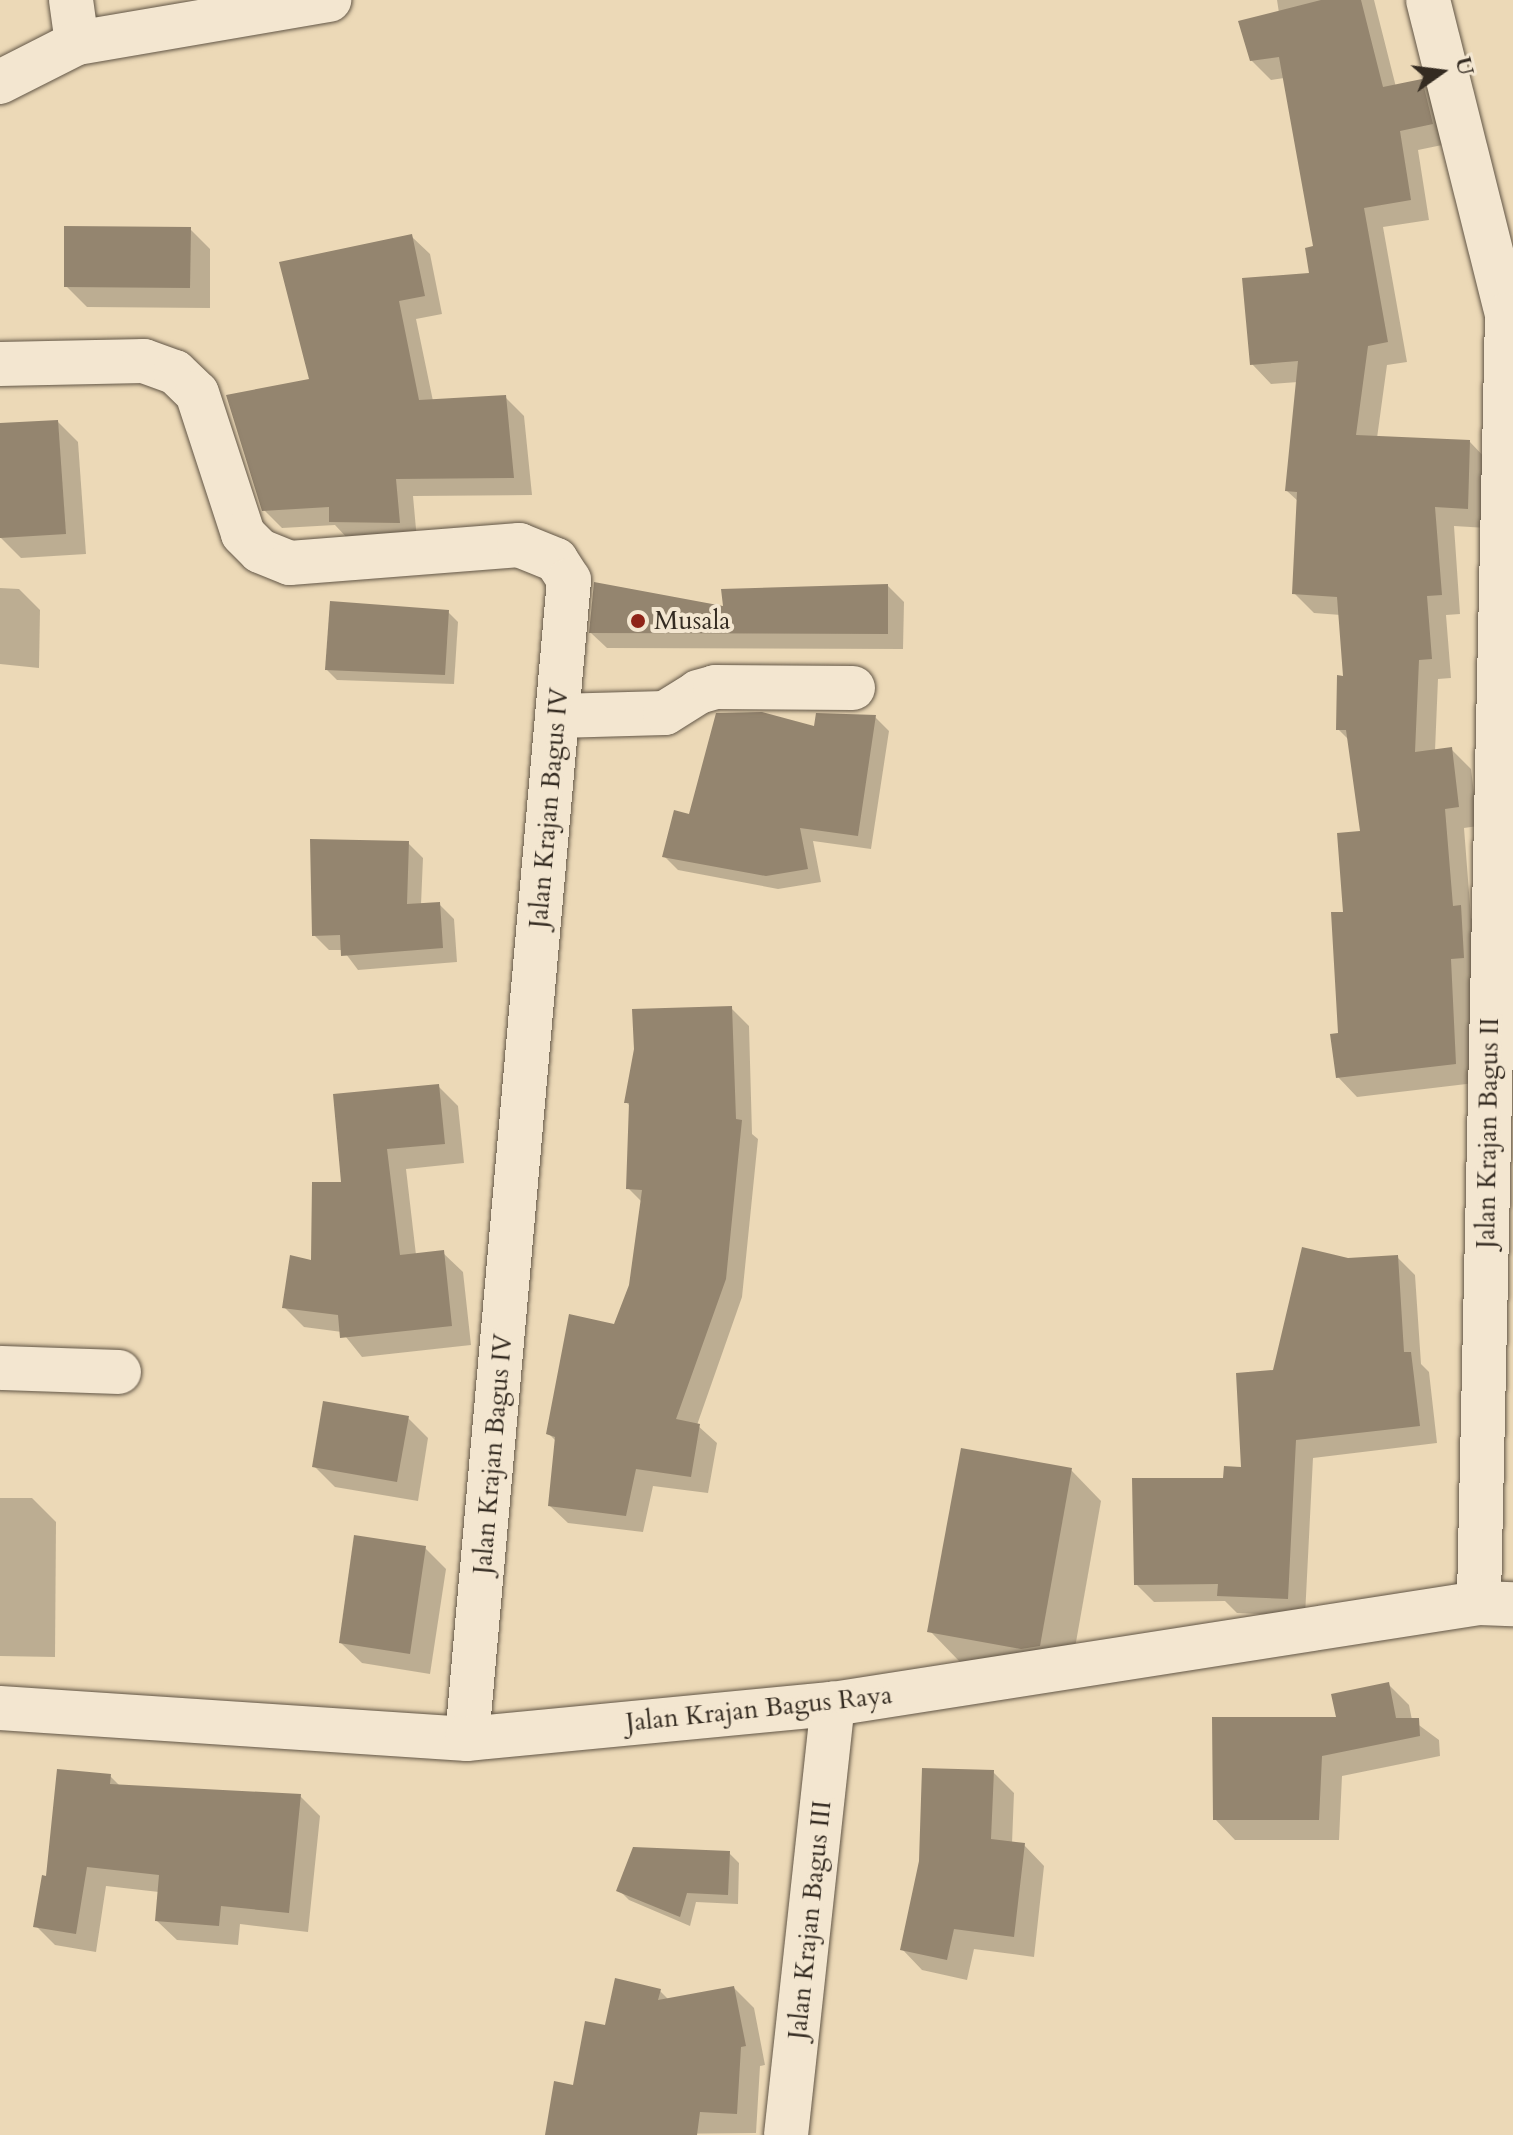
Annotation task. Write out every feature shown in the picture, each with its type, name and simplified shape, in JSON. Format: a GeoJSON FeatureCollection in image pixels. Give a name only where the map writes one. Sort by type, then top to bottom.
{"type":"FeatureCollection","features":[{"type":"Feature","properties":{"kind":"street"},"geometry":{"type":"LineString","coordinates":[[71,0],[77,43]]}},
{"type":"Feature","properties":{"kind":"street"},"geometry":{"type":"LineString","coordinates":[[0,82],[77,43],[329,0]]}},
{"type":"Feature","properties":{"kind":"street","name":"Jalan Krajan Bagus II"},"geometry":{"type":"LineString","coordinates":[[1428,0],[1497,208],[1507,315],[1496,1603]]}},
{"type":"Feature","properties":{"kind":"street","name":"Jalan Krajan Bagus IV"},"geometry":{"type":"LineString","coordinates":[[0,364],[144,361],[175,372],[197,393],[243,534],[260,551],[290,563],[519,545],[556,560],[569,580],[467,1739]]}},
{"type":"Feature","properties":{"kind":"street"},"geometry":{"type":"LineString","coordinates":[[557,716],[665,713],[698,692],[715,687],[853,688]]}},
{"type":"Feature","properties":{"kind":"street"},"geometry":{"type":"LineString","coordinates":[[0,1368],[119,1372]]}},
{"type":"Feature","properties":{"kind":"street","name":"Jalan Krajan Bagus Raya"},"geometry":{"type":"LineString","coordinates":[[0,1708],[467,1739],[833,1704],[1496,1603]]}},
{"type":"Feature","properties":{"kind":"street","name":"Jalan Krajan Bagus III"},"geometry":{"type":"LineString","coordinates":[[786,2135],[833,1704]]}},
{"type":"Feature","properties":{"kind":"building"},"geometry":{"type":"Polygon","coordinates":[[[1321,0],[1361,0],[1383,87],[1422,79],[1433,124],[1400,131],[1411,200],[1364,208],[1388,342],[1368,346],[1356,435],[1470,440],[1468,509],[1435,507],[1442,595],[1427,596],[1432,659],[1419,660],[1415,752],[1452,747],[1459,807],[1445,809],[1453,906],[1461,905],[1464,958],[1451,959],[1456,1064],[1336,1078],[1330,1034],[1338,1033],[1331,912],[1343,912],[1337,833],[1360,831],[1346,730],[1336,730],[1337,675],[1343,676],[1337,597],[1292,594],[1297,492],[1285,491],[1298,361],[1250,365],[1242,278],[1309,273],[1305,248],[1313,246],[1279,57],[1250,61],[1238,21],[1321,0]]]}},
{"type":"Feature","properties":{"kind":"building"},"geometry":{"type":"Polygon","coordinates":[[[64,226],[191,227],[190,288],[64,287],[64,226]]]}},
{"type":"Feature","properties":{"kind":"building"},"geometry":{"type":"Polygon","coordinates":[[[412,234],[425,296],[399,301],[419,400],[506,395],[514,478],[396,479],[400,523],[329,522],[329,507],[262,511],[226,395],[309,379],[279,262],[412,234]]]}},
{"type":"Feature","properties":{"kind":"building"},"geometry":{"type":"Polygon","coordinates":[[[58,420],[66,534],[0,538],[0,423],[58,420]]]}},
{"type":"Feature","properties":{"kind":"building"},"geometry":{"type":"Polygon","coordinates":[[[594,582],[723,606],[721,589],[888,584],[888,634],[589,633],[594,582]]]}},
{"type":"Feature","properties":{"kind":"building"},"geometry":{"type":"Polygon","coordinates":[[[330,601],[449,610],[445,675],[325,670],[330,601]]]}},
{"type":"Feature","properties":{"kind":"building"},"geometry":{"type":"Polygon","coordinates":[[[762,712],[814,726],[816,713],[876,715],[858,836],[800,828],[808,869],[766,876],[662,857],[674,810],[689,814],[716,713],[762,712]]]}},
{"type":"Feature","properties":{"kind":"building"},"geometry":{"type":"Polygon","coordinates":[[[310,839],[409,841],[407,904],[440,902],[443,948],[341,956],[340,935],[312,936],[310,839]]]}},
{"type":"Feature","properties":{"kind":"building"},"geometry":{"type":"Polygon","coordinates":[[[732,1006],[736,1119],[742,1120],[726,1279],[676,1419],[700,1424],[691,1477],[636,1469],[626,1516],[548,1506],[555,1437],[546,1434],[569,1314],[614,1324],[629,1285],[642,1190],[626,1189],[629,1103],[624,1103],[634,1049],[632,1009],[732,1006]]]}},
{"type":"Feature","properties":{"kind":"building"},"geometry":{"type":"Polygon","coordinates":[[[439,1084],[445,1144],[387,1149],[400,1255],[444,1250],[452,1326],[340,1338],[338,1315],[282,1308],[290,1255],[311,1260],[312,1182],[341,1182],[333,1094],[439,1084]]]}},
{"type":"Feature","properties":{"kind":"building"},"geometry":{"type":"Polygon","coordinates":[[[1302,1247],[1348,1258],[1398,1255],[1404,1352],[1411,1352],[1420,1426],[1296,1440],[1288,1599],[1217,1596],[1218,1584],[1134,1585],[1132,1478],[1223,1478],[1224,1466],[1241,1467],[1236,1373],[1273,1370],[1302,1247]]]}},
{"type":"Feature","properties":{"kind":"building"},"geometry":{"type":"Polygon","coordinates":[[[323,1401],[409,1416],[397,1482],[312,1467],[323,1401]]]}},
{"type":"Feature","properties":{"kind":"building"},"geometry":{"type":"Polygon","coordinates":[[[961,1448],[1072,1468],[1040,1646],[1021,1649],[927,1632],[961,1448]]]}},
{"type":"Feature","properties":{"kind":"building"},"geometry":{"type":"Polygon","coordinates":[[[354,1535],[426,1546],[410,1654],[339,1643],[354,1535]]]}},
{"type":"Feature","properties":{"kind":"building"},"geometry":{"type":"Polygon","coordinates":[[[1389,1682],[1396,1718],[1419,1718],[1420,1736],[1322,1756],[1319,1820],[1213,1820],[1212,1717],[1336,1717],[1331,1694],[1389,1682]]]}},
{"type":"Feature","properties":{"kind":"building"},"geometry":{"type":"Polygon","coordinates":[[[922,1768],[994,1770],[991,1839],[1025,1843],[1014,1937],[954,1929],[947,1960],[900,1950],[919,1861],[922,1768]]]}},
{"type":"Feature","properties":{"kind":"building"},"geometry":{"type":"Polygon","coordinates":[[[57,1769],[111,1774],[110,1784],[301,1794],[289,1913],[221,1906],[219,1926],[155,1921],[159,1875],[87,1867],[76,1934],[33,1927],[42,1875],[46,1876],[57,1769]]]}},
{"type":"Feature","properties":{"kind":"building"},"geometry":{"type":"Polygon","coordinates":[[[633,1847],[730,1851],[728,1895],[687,1893],[680,1917],[616,1891],[633,1847]]]}},
{"type":"Feature","properties":{"kind":"building"},"geometry":{"type":"Polygon","coordinates":[[[615,1978],[661,1989],[658,2000],[734,1986],[746,2046],[741,2047],[737,2114],[700,2112],[697,2135],[545,2135],[554,2081],[573,2085],[585,2021],[605,2025],[615,1978]]]}},
{"type":"Feature","properties":{"kind":"place","name":"Musala"},"geometry":{"type":"Point","coordinates":[638,621]}}]}
